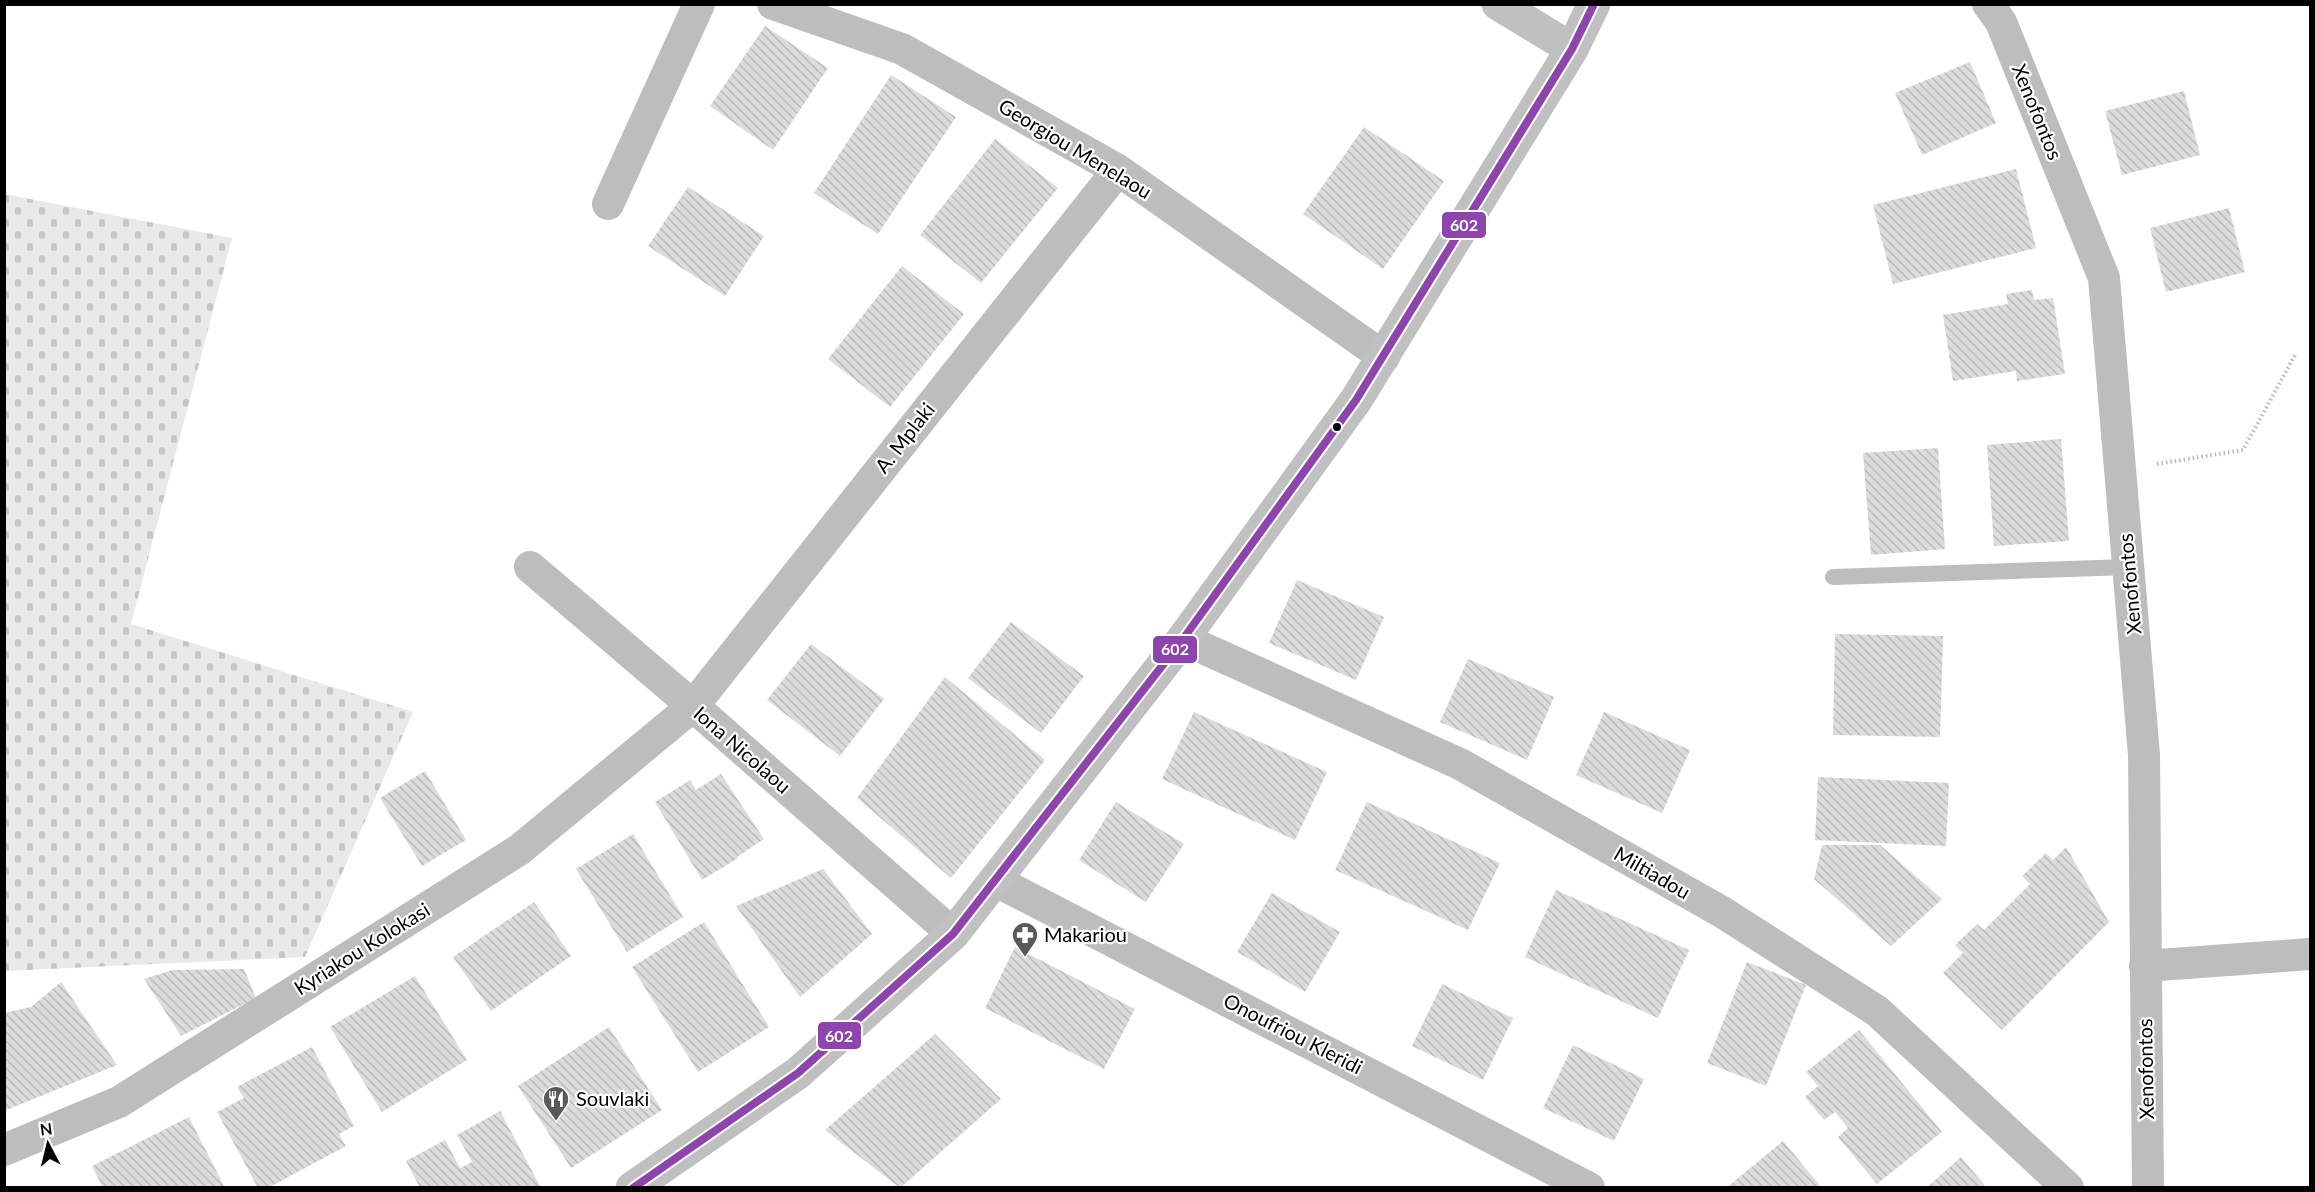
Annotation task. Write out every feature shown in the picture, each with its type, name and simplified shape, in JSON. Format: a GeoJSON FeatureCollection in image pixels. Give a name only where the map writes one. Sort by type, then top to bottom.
{"type":"FeatureCollection","features":[{"type":"Feature","properties":{"kind":"main road"},"geometry":{"type":"LineString","coordinates":[[1498,4],[1572,50]]}},
{"type":"Feature","properties":{"kind":"main road"},"geometry":{"type":"LineString","coordinates":[[632,1188],[798,1073],[953,934],[1183,639],[1356,400],[1572,50],[1594,4]]}},
{"type":"Feature","properties":{"kind":"street"},"geometry":{"type":"LineString","coordinates":[[608,204],[699,4]]}},
{"type":"Feature","properties":{"kind":"street","name":"Georgiou Menelaou"},"geometry":{"type":"LineString","coordinates":[[773,4],[902,48],[1118,170],[1384,357]]}},
{"type":"Feature","properties":{"kind":"street","name":"Xenofontos"},"geometry":{"type":"LineString","coordinates":[[1988,4],[2001,21],[2104,278],[2144,755],[2148,1188]]}},
{"type":"Feature","properties":{"kind":"street","name":"A. Mplaki"},"geometry":{"type":"LineString","coordinates":[[693,706],[1118,170]]}},
{"type":"Feature","properties":{"kind":"street","name":"Iona Nicolaou"},"geometry":{"type":"LineString","coordinates":[[530,567],[693,706],[953,934]]}},
{"type":"Feature","properties":{"kind":"street","name":"Miltiadou"},"geometry":{"type":"LineString","coordinates":[[1183,639],[1460,764],[1722,912],[1876,1011],[2068,1188]]}},
{"type":"Feature","properties":{"kind":"street","name":"Kyriakou Kolokasi"},"geometry":{"type":"LineString","coordinates":[[4,1150],[119,1102],[519,850],[693,706]]}},
{"type":"Feature","properties":{"kind":"street","name":"Onoufriou Kleridi"},"geometry":{"type":"LineString","coordinates":[[996,881],[1589,1188]]}},
{"type":"Feature","properties":{"kind":"street"},"geometry":{"type":"LineString","coordinates":[[2145,966],[2310,954]]}},
{"type":"Feature","properties":{"kind":"lane"},"geometry":{"type":"LineString","coordinates":[[1833,577],[2128,567]]}},
{"type":"Feature","properties":{"kind":"path"},"geometry":{"type":"LineString","coordinates":[[2120,471],[2243,450],[2295,355]]}},
{"type":"Feature","properties":{"kind":"green space"},"geometry":{"type":"Polygon","coordinates":[[[4,194],[232,238],[131,624],[413,712],[305,957],[5,971],[4,194]]]}},
{"type":"Feature","properties":{"kind":"building"},"geometry":{"type":"Polygon","coordinates":[[[765,26],[828,68],[773,150],[710,106],[765,26]]]}},
{"type":"Feature","properties":{"kind":"building"},"geometry":{"type":"Polygon","coordinates":[[[1970,62],[1996,123],[1922,155],[1895,93],[1970,62]]]}},
{"type":"Feature","properties":{"kind":"building"},"geometry":{"type":"Polygon","coordinates":[[[891,75],[956,117],[878,234],[814,193],[891,75]]]}},
{"type":"Feature","properties":{"kind":"building"},"geometry":{"type":"Polygon","coordinates":[[[2184,91],[2200,155],[2122,175],[2105,111],[2184,91]]]}},
{"type":"Feature","properties":{"kind":"building"},"geometry":{"type":"Polygon","coordinates":[[[1364,127],[1444,181],[1383,269],[1303,214],[1364,127]]]}},
{"type":"Feature","properties":{"kind":"building"},"geometry":{"type":"Polygon","coordinates":[[[995,139],[1058,188],[981,283],[920,235],[995,139]]]}},
{"type":"Feature","properties":{"kind":"building"},"geometry":{"type":"Polygon","coordinates":[[[2016,169],[2036,248],[1893,284],[1873,205],[2016,169]]]}},
{"type":"Feature","properties":{"kind":"building"},"geometry":{"type":"Polygon","coordinates":[[[688,187],[764,236],[725,296],[648,246],[688,187]]]}},
{"type":"Feature","properties":{"kind":"building"},"geometry":{"type":"Polygon","coordinates":[[[2229,208],[2245,272],[2166,292],[2150,228],[2229,208]]]}},
{"type":"Feature","properties":{"kind":"building"},"geometry":{"type":"Polygon","coordinates":[[[902,266],[964,314],[890,407],[828,359],[902,266]]]}},
{"type":"Feature","properties":{"kind":"building"},"geometry":{"type":"Polygon","coordinates":[[[2032,290],[2034,300],[2053,298],[2065,374],[2017,381],[2016,371],[1953,381],[1943,315],[2008,304],[2006,294],[2032,290]]]}},
{"type":"Feature","properties":{"kind":"building"},"geometry":{"type":"Polygon","coordinates":[[[2061,439],[2069,541],[1994,546],[1987,445],[2061,439]]]}},
{"type":"Feature","properties":{"kind":"building"},"geometry":{"type":"Polygon","coordinates":[[[1938,448],[1945,549],[1871,555],[1863,453],[1938,448]]]}},
{"type":"Feature","properties":{"kind":"building"},"geometry":{"type":"Polygon","coordinates":[[[1297,580],[1384,617],[1356,680],[1269,643],[1297,580]]]}},
{"type":"Feature","properties":{"kind":"building"},"geometry":{"type":"Polygon","coordinates":[[[1011,622],[1084,676],[1041,733],[968,678],[1011,622]]]}},
{"type":"Feature","properties":{"kind":"building"},"geometry":{"type":"Polygon","coordinates":[[[1835,634],[1943,636],[1940,737],[1833,735],[1835,634]]]}},
{"type":"Feature","properties":{"kind":"building"},"geometry":{"type":"Polygon","coordinates":[[[811,644],[884,699],[840,756],[767,700],[811,644]]]}},
{"type":"Feature","properties":{"kind":"building"},"geometry":{"type":"Polygon","coordinates":[[[1468,659],[1554,697],[1527,760],[1440,722],[1468,659]]]}},
{"type":"Feature","properties":{"kind":"building"},"geometry":{"type":"Polygon","coordinates":[[[945,677],[1045,760],[951,878],[857,798],[945,677]]]}},
{"type":"Feature","properties":{"kind":"building"},"geometry":{"type":"Polygon","coordinates":[[[1194,712],[1327,772],[1295,840],[1162,779],[1194,712]]]}},
{"type":"Feature","properties":{"kind":"building"},"geometry":{"type":"Polygon","coordinates":[[[1604,712],[1690,750],[1662,813],[1576,775],[1604,712]]]}},
{"type":"Feature","properties":{"kind":"building"},"geometry":{"type":"Polygon","coordinates":[[[425,771],[466,840],[422,866],[380,798],[425,771]]]}},
{"type":"Feature","properties":{"kind":"building"},"geometry":{"type":"Polygon","coordinates":[[[721,774],[764,839],[702,880],[655,802],[690,780],[696,790],[721,774]]]}},
{"type":"Feature","properties":{"kind":"building"},"geometry":{"type":"Polygon","coordinates":[[[1818,777],[1949,783],[1946,846],[1815,840],[1818,777]]]}},
{"type":"Feature","properties":{"kind":"building"},"geometry":{"type":"Polygon","coordinates":[[[1116,802],[1184,844],[1146,902],[1079,860],[1116,802]]]}},
{"type":"Feature","properties":{"kind":"building"},"geometry":{"type":"Polygon","coordinates":[[[1367,802],[1500,863],[1468,930],[1335,870],[1367,802]]]}},
{"type":"Feature","properties":{"kind":"building"},"geometry":{"type":"Polygon","coordinates":[[[633,834],[683,917],[627,952],[576,869],[633,834]]]}},
{"type":"Feature","properties":{"kind":"building"},"geometry":{"type":"Polygon","coordinates":[[[1822,845],[1880,845],[1942,899],[1891,946],[1814,879],[1822,845]]]}},
{"type":"Feature","properties":{"kind":"building"},"geometry":{"type":"Polygon","coordinates":[[[2066,847],[2109,922],[2002,1030],[1943,973],[1963,953],[1955,945],[1977,924],[1984,930],[2030,884],[2022,876],[2046,853],[2053,860],[2066,847]]]}},
{"type":"Feature","properties":{"kind":"building"},"geometry":{"type":"Polygon","coordinates":[[[823,869],[872,934],[800,997],[736,906],[823,869]]]}},
{"type":"Feature","properties":{"kind":"building"},"geometry":{"type":"Polygon","coordinates":[[[1556,890],[1689,950],[1658,1018],[1525,957],[1556,890]]]}},
{"type":"Feature","properties":{"kind":"building"},"geometry":{"type":"Polygon","coordinates":[[[1272,893],[1340,932],[1305,992],[1237,952],[1272,893]]]}},
{"type":"Feature","properties":{"kind":"building"},"geometry":{"type":"Polygon","coordinates":[[[534,902],[571,956],[491,1011],[453,957],[534,902]]]}},
{"type":"Feature","properties":{"kind":"building"},"geometry":{"type":"Polygon","coordinates":[[[704,922],[769,1027],[698,1072],[632,967],[704,922]]]}},
{"type":"Feature","properties":{"kind":"building"},"geometry":{"type":"Polygon","coordinates":[[[1015,947],[1135,1009],[1104,1069],[985,1008],[1015,947]]]}},
{"type":"Feature","properties":{"kind":"building"},"geometry":{"type":"Polygon","coordinates":[[[1747,962],[1806,985],[1766,1086],[1707,1063],[1747,962]]]}},
{"type":"Feature","properties":{"kind":"building"},"geometry":{"type":"Polygon","coordinates":[[[244,969],[256,998],[181,1036],[144,979],[172,970],[244,969]]]}},
{"type":"Feature","properties":{"kind":"building"},"geometry":{"type":"Polygon","coordinates":[[[415,976],[467,1060],[382,1112],[330,1027],[415,976]]]}},
{"type":"Feature","properties":{"kind":"building"},"geometry":{"type":"Polygon","coordinates":[[[61,982],[117,1065],[4,1111],[4,1013],[31,1007],[61,982]]]}},
{"type":"Feature","properties":{"kind":"building"},"geometry":{"type":"Polygon","coordinates":[[[1442,984],[1513,1018],[1483,1080],[1412,1046],[1442,984]]]}},
{"type":"Feature","properties":{"kind":"building"},"geometry":{"type":"Polygon","coordinates":[[[609,1027],[662,1110],[571,1168],[518,1086],[609,1027]]]}},
{"type":"Feature","properties":{"kind":"building"},"geometry":{"type":"Polygon","coordinates":[[[1859,1030],[1942,1132],[1877,1184],[1838,1137],[1848,1128],[1835,1112],[1824,1120],[1805,1097],[1818,1086],[1806,1072],[1859,1030]]]}},
{"type":"Feature","properties":{"kind":"building"},"geometry":{"type":"Polygon","coordinates":[[[935,1034],[1001,1099],[900,1188],[825,1130],[935,1034]]]}},
{"type":"Feature","properties":{"kind":"building"},"geometry":{"type":"Polygon","coordinates":[[[1573,1045],[1644,1079],[1614,1141],[1543,1108],[1573,1045]]]}},
{"type":"Feature","properties":{"kind":"building"},"geometry":{"type":"Polygon","coordinates":[[[312,1047],[354,1126],[339,1134],[346,1146],[268,1188],[258,1188],[217,1112],[244,1098],[237,1087],[312,1047]]]}},
{"type":"Feature","properties":{"kind":"building"},"geometry":{"type":"Polygon","coordinates":[[[500,1111],[540,1186],[420,1188],[406,1161],[445,1140],[460,1168],[472,1162],[457,1135],[500,1111]]]}},
{"type":"Feature","properties":{"kind":"building"},"geometry":{"type":"Polygon","coordinates":[[[189,1117],[225,1188],[103,1188],[92,1166],[189,1117]]]}},
{"type":"Feature","properties":{"kind":"building"},"geometry":{"type":"Polygon","coordinates":[[[1783,1141],[1822,1188],[1726,1188],[1783,1141]]]}},
{"type":"Feature","properties":{"kind":"building"},"geometry":{"type":"Polygon","coordinates":[[[1961,1157],[1987,1188],[1926,1188],[1961,1157]]]}},
{"type":"Feature","properties":{"kind":"transit line","name":"602"},"geometry":{"type":"LineString","coordinates":[[633,1188],[798,1073],[953,934],[1183,639],[1356,400],[1572,49],[1594,4]]}},
{"type":"Feature","properties":{"kind":"place","name":"Makariou"},"geometry":{"type":"Point","coordinates":[1025,958]}},
{"type":"Feature","properties":{"kind":"place","name":"Souvlaki"},"geometry":{"type":"Point","coordinates":[556,1122]}}]}
